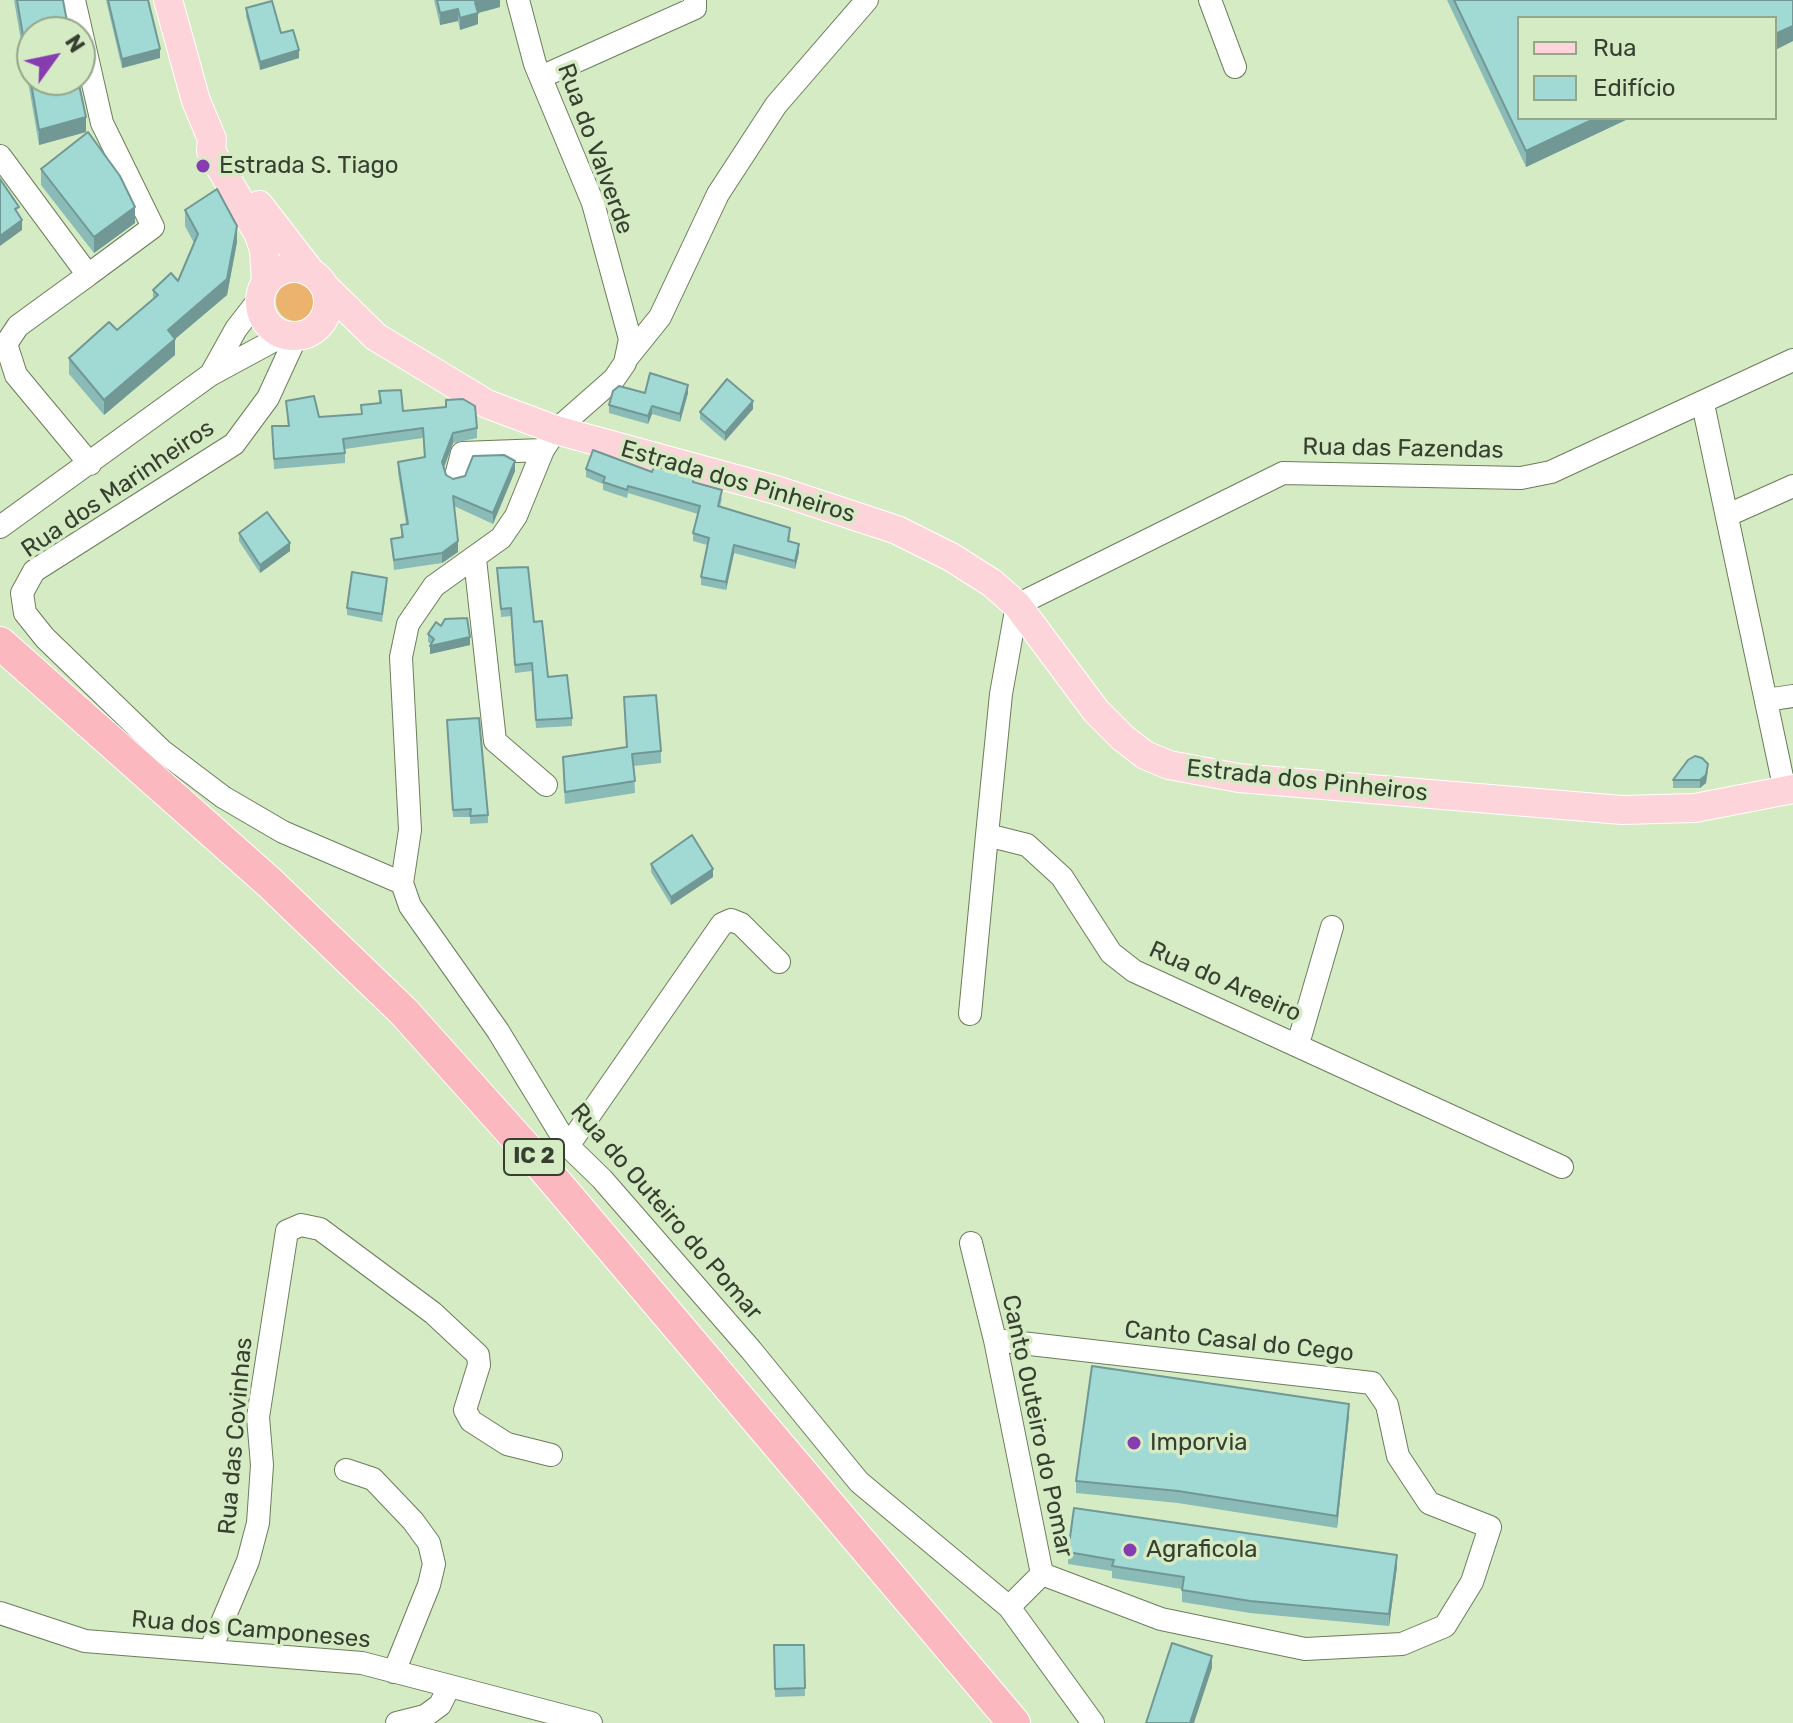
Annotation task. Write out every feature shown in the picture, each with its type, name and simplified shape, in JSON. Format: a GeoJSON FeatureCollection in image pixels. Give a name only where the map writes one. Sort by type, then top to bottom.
{"type":"FeatureCollection","features":[{"type":"Feature","properties":{"kind":"highway","name":"IC 2"},"geometry":{"type":"LineString","coordinates":[[0,643],[281,894],[404,1012],[542,1166],[1014,1723]]}},
{"type":"Feature","properties":{"kind":"highway","name":"IC 2"},"geometry":{"type":"LineString","coordinates":[[0,666],[328,962],[447,1085],[987,1723]]}},
{"type":"Feature","properties":{"kind":"main road"},"geometry":{"type":"LineString","coordinates":[[168,0],[196,101],[212,139],[211,151],[259,235],[264,250],[265,320],[296,335],[376,337]]}},
{"type":"Feature","properties":{"kind":"main road","name":"Estrada dos Pinheiros"},"geometry":{"type":"LineString","coordinates":[[212,139],[222,144],[273,226],[318,279],[376,337],[463,393],[550,440],[776,490],[897,530],[974,570],[1017,605],[1096,711],[1145,755],[1182,768],[1239,778],[1622,810],[1695,808],[1789,790]]}},
{"type":"Feature","properties":{"kind":"main road"},"geometry":{"type":"LineString","coordinates":[[263,290],[290,268],[318,279],[329,297],[324,319],[296,335]]}},
{"type":"Feature","properties":{"kind":"street"},"geometry":{"type":"LineString","coordinates":[[74,0],[102,123],[153,227],[18,326],[6,344],[16,375],[90,464]]}},
{"type":"Feature","properties":{"kind":"street","name":"Rua do Valverde"},"geometry":{"type":"LineString","coordinates":[[518,0],[541,77],[593,203],[630,339],[625,363]]}},
{"type":"Feature","properties":{"kind":"street"},"geometry":{"type":"LineString","coordinates":[[402,883],[410,830],[401,657],[403,641],[422,598],[501,538],[516,516],[550,440],[614,379],[638,340],[660,317],[718,194],[776,105],[867,0]]}},
{"type":"Feature","properties":{"kind":"street"},"geometry":{"type":"LineString","coordinates":[[1210,0],[1235,67]]}},
{"type":"Feature","properties":{"kind":"street"},"geometry":{"type":"LineString","coordinates":[[541,77],[695,4]]}},
{"type":"Feature","properties":{"kind":"street"},"geometry":{"type":"LineString","coordinates":[[0,156],[88,275]]}},
{"type":"Feature","properties":{"kind":"street"},"geometry":{"type":"LineString","coordinates":[[210,375],[263,290]]}},
{"type":"Feature","properties":{"kind":"street"},"geometry":{"type":"LineString","coordinates":[[0,527],[210,375],[296,335]]}},
{"type":"Feature","properties":{"kind":"street","name":"Rua dos Marinheiros"},"geometry":{"type":"LineString","coordinates":[[296,335],[268,398],[234,444],[34,571],[22,593],[25,613],[53,647],[161,750],[223,797],[283,832],[402,883]]}},
{"type":"Feature","properties":{"kind":"street","name":"Rua das Fazendas"},"geometry":{"type":"LineString","coordinates":[[1017,605],[1283,473],[1521,478],[1551,472],[1793,360]]}},
{"type":"Feature","properties":{"kind":"street"},"geometry":{"type":"LineString","coordinates":[[1703,404],[1766,700],[1789,790]]}},
{"type":"Feature","properties":{"kind":"street"},"geometry":{"type":"LineString","coordinates":[[456,476],[462,453],[550,440]]}},
{"type":"Feature","properties":{"kind":"street"},"geometry":{"type":"LineString","coordinates":[[1728,515],[1793,486]]}},
{"type":"Feature","properties":{"kind":"street"},"geometry":{"type":"LineString","coordinates":[[467,563],[495,741],[546,785]]}},
{"type":"Feature","properties":{"kind":"street"},"geometry":{"type":"LineString","coordinates":[[970,1014],[1001,694],[1017,605]]}},
{"type":"Feature","properties":{"kind":"street"},"geometry":{"type":"LineString","coordinates":[[1766,700],[1793,696]]}},
{"type":"Feature","properties":{"kind":"street","name":"Rua do Areeiro"},"geometry":{"type":"LineString","coordinates":[[987,835],[1027,845],[1062,877],[1111,953],[1134,971],[1562,1167]]}},
{"type":"Feature","properties":{"kind":"street","name":"Rua do Outeiro do Pomar"},"geometry":{"type":"LineString","coordinates":[[402,883],[410,906],[498,1031],[568,1146],[602,1179],[742,1339],[859,1482],[1009,1607],[1093,1723]]}},
{"type":"Feature","properties":{"kind":"street"},"geometry":{"type":"LineString","coordinates":[[568,1146],[722,924],[731,920],[741,924],[779,962]]}},
{"type":"Feature","properties":{"kind":"street"},"geometry":{"type":"LineString","coordinates":[[1298,1044],[1332,927]]}},
{"type":"Feature","properties":{"kind":"street","name":"Rua das Covinhas"},"geometry":{"type":"LineString","coordinates":[[210,1651],[248,1561],[258,1523],[262,1465],[258,1417],[287,1231],[301,1225],[320,1229],[433,1313],[478,1355],[479,1365],[465,1410],[471,1421],[507,1444],[551,1455]]}},
{"type":"Feature","properties":{"kind":"street","name":"Canto Outeiro do Pomar"},"geometry":{"type":"LineString","coordinates":[[971,1243],[995,1340],[1042,1574],[1009,1607]]}},
{"type":"Feature","properties":{"kind":"street","name":"Canto Casal do Cego"},"geometry":{"type":"LineString","coordinates":[[995,1340],[1372,1383],[1387,1405],[1398,1456],[1429,1503],[1490,1527],[1472,1582],[1445,1626],[1402,1644],[1305,1649],[1161,1619],[1042,1574]]}},
{"type":"Feature","properties":{"kind":"street"},"geometry":{"type":"LineString","coordinates":[[346,1470],[373,1479],[413,1521],[429,1543],[434,1564],[429,1585],[394,1672]]}},
{"type":"Feature","properties":{"kind":"street","name":"Rua dos Camponeses"},"geometry":{"type":"LineString","coordinates":[[0,1613],[85,1641],[362,1663],[591,1723]]}},
{"type":"Feature","properties":{"kind":"street"},"geometry":{"type":"LineString","coordinates":[[397,1723],[425,1716],[440,1705],[449,1687]]}},
{"type":"Feature","properties":{"kind":"shaded area"},"geometry":{"type":"Polygon","coordinates":[[[296,281],[310,287],[316,301],[310,315],[296,321],[282,315],[276,301],[282,287],[296,281]]]}},
{"type":"Feature","properties":{"kind":"building"},"geometry":{"type":"Polygon","coordinates":[[[17,0],[63,0],[66,16],[20,16],[17,0]]]}},
{"type":"Feature","properties":{"kind":"building"},"geometry":{"type":"Polygon","coordinates":[[[108,0],[148,0],[160,49],[122,59],[108,0]]]}},
{"type":"Feature","properties":{"kind":"building"},"geometry":{"type":"Polygon","coordinates":[[[437,0],[482,0],[475,2],[478,13],[460,18],[458,9],[440,13],[437,0]]]}},
{"type":"Feature","properties":{"kind":"building"},"geometry":{"type":"Polygon","coordinates":[[[1454,0],[1793,0],[1793,26],[1777,33],[1777,16],[1517,16],[1517,120],[1592,120],[1526,151],[1454,0]]]}},
{"type":"Feature","properties":{"kind":"building"},"geometry":{"type":"Polygon","coordinates":[[[272,1],[281,33],[293,30],[299,50],[260,62],[246,8],[272,1]]]}},
{"type":"Feature","properties":{"kind":"building"},"geometry":{"type":"Polygon","coordinates":[[[33,96],[81,96],[86,117],[39,130],[33,96]]]}},
{"type":"Feature","properties":{"kind":"building"},"geometry":{"type":"Polygon","coordinates":[[[88,132],[120,176],[135,207],[94,237],[41,169],[88,132]]]}},
{"type":"Feature","properties":{"kind":"building"},"geometry":{"type":"Polygon","coordinates":[[[0,179],[19,207],[15,209],[22,220],[0,236],[0,179]]]}},
{"type":"Feature","properties":{"kind":"building"},"geometry":{"type":"Polygon","coordinates":[[[217,189],[237,226],[227,279],[168,330],[175,339],[104,400],[69,358],[109,322],[117,330],[158,295],[153,290],[171,273],[178,281],[198,234],[185,210],[217,189]]]}},
{"type":"Feature","properties":{"kind":"building"},"geometry":{"type":"Polygon","coordinates":[[[650,373],[688,385],[680,414],[652,406],[648,416],[609,405],[613,391],[619,386],[645,393],[650,373]]]}},
{"type":"Feature","properties":{"kind":"building"},"geometry":{"type":"Polygon","coordinates":[[[727,379],[753,401],[725,433],[700,412],[727,379]]]}},
{"type":"Feature","properties":{"kind":"building"},"geometry":{"type":"Polygon","coordinates":[[[401,390],[403,411],[446,407],[446,400],[463,399],[475,406],[477,428],[453,433],[442,462],[446,475],[453,479],[465,476],[473,456],[504,455],[515,461],[493,513],[453,496],[458,541],[442,553],[394,560],[391,539],[403,537],[401,525],[408,524],[398,462],[425,457],[423,428],[343,439],[345,453],[274,459],[272,426],[289,426],[286,401],[314,396],[319,417],[362,414],[361,405],[381,403],[379,391],[401,390]]]}},
{"type":"Feature","properties":{"kind":"building"},"geometry":{"type":"Polygon","coordinates":[[[593,450],[652,472],[654,466],[694,477],[693,482],[722,490],[718,506],[790,528],[788,541],[799,544],[795,561],[734,545],[726,582],[701,577],[709,538],[693,533],[700,506],[603,482],[605,477],[586,469],[593,450]]]}},
{"type":"Feature","properties":{"kind":"building"},"geometry":{"type":"Polygon","coordinates":[[[267,512],[290,543],[260,565],[239,533],[267,512]]]}},
{"type":"Feature","properties":{"kind":"building"},"geometry":{"type":"Polygon","coordinates":[[[528,567],[534,622],[542,621],[548,677],[567,675],[572,718],[536,720],[532,663],[515,665],[511,608],[501,609],[497,568],[528,567]]]}},
{"type":"Feature","properties":{"kind":"building"},"geometry":{"type":"Polygon","coordinates":[[[352,572],[387,578],[382,614],[347,608],[352,572]]]}},
{"type":"Feature","properties":{"kind":"building"},"geometry":{"type":"Polygon","coordinates":[[[467,618],[470,637],[430,646],[434,639],[428,634],[436,622],[441,626],[445,619],[467,618]]]}},
{"type":"Feature","properties":{"kind":"building"},"geometry":{"type":"Polygon","coordinates":[[[656,695],[661,751],[632,754],[635,781],[565,792],[563,757],[627,747],[624,697],[656,695]]]}},
{"type":"Feature","properties":{"kind":"building"},"geometry":{"type":"Polygon","coordinates":[[[479,718],[488,815],[470,816],[471,809],[453,810],[447,720],[479,718]]]}},
{"type":"Feature","properties":{"kind":"building"},"geometry":{"type":"Polygon","coordinates":[[[1695,756],[1708,764],[1706,775],[1700,780],[1673,780],[1688,760],[1695,756]]]}},
{"type":"Feature","properties":{"kind":"building"},"geometry":{"type":"Polygon","coordinates":[[[692,835],[713,869],[671,897],[651,864],[692,835]]]}},
{"type":"Feature","properties":{"kind":"building"},"geometry":{"type":"Polygon","coordinates":[[[1092,1366],[1349,1404],[1337,1516],[1178,1491],[1076,1481],[1092,1366]]]}},
{"type":"Feature","properties":{"kind":"building"},"geometry":{"type":"Polygon","coordinates":[[[1074,1508],[1397,1555],[1389,1614],[1250,1601],[1182,1590],[1184,1577],[1112,1566],[1114,1560],[1068,1552],[1074,1508]]]}},
{"type":"Feature","properties":{"kind":"building"},"geometry":{"type":"Polygon","coordinates":[[[1172,1643],[1212,1656],[1190,1723],[1146,1723],[1172,1643]]]}},
{"type":"Feature","properties":{"kind":"building"},"geometry":{"type":"Polygon","coordinates":[[[774,1645],[804,1645],[805,1688],[775,1689],[774,1645]]]}},
{"type":"Feature","properties":{"kind":"place","name":"Estrada S. Tiago"},"geometry":{"type":"Point","coordinates":[203,166]}},
{"type":"Feature","properties":{"kind":"place","name":"Imporvia"},"geometry":{"type":"Point","coordinates":[1134,1443]}},
{"type":"Feature","properties":{"kind":"place","name":"Agraficola"},"geometry":{"type":"Point","coordinates":[1130,1550]}}]}
